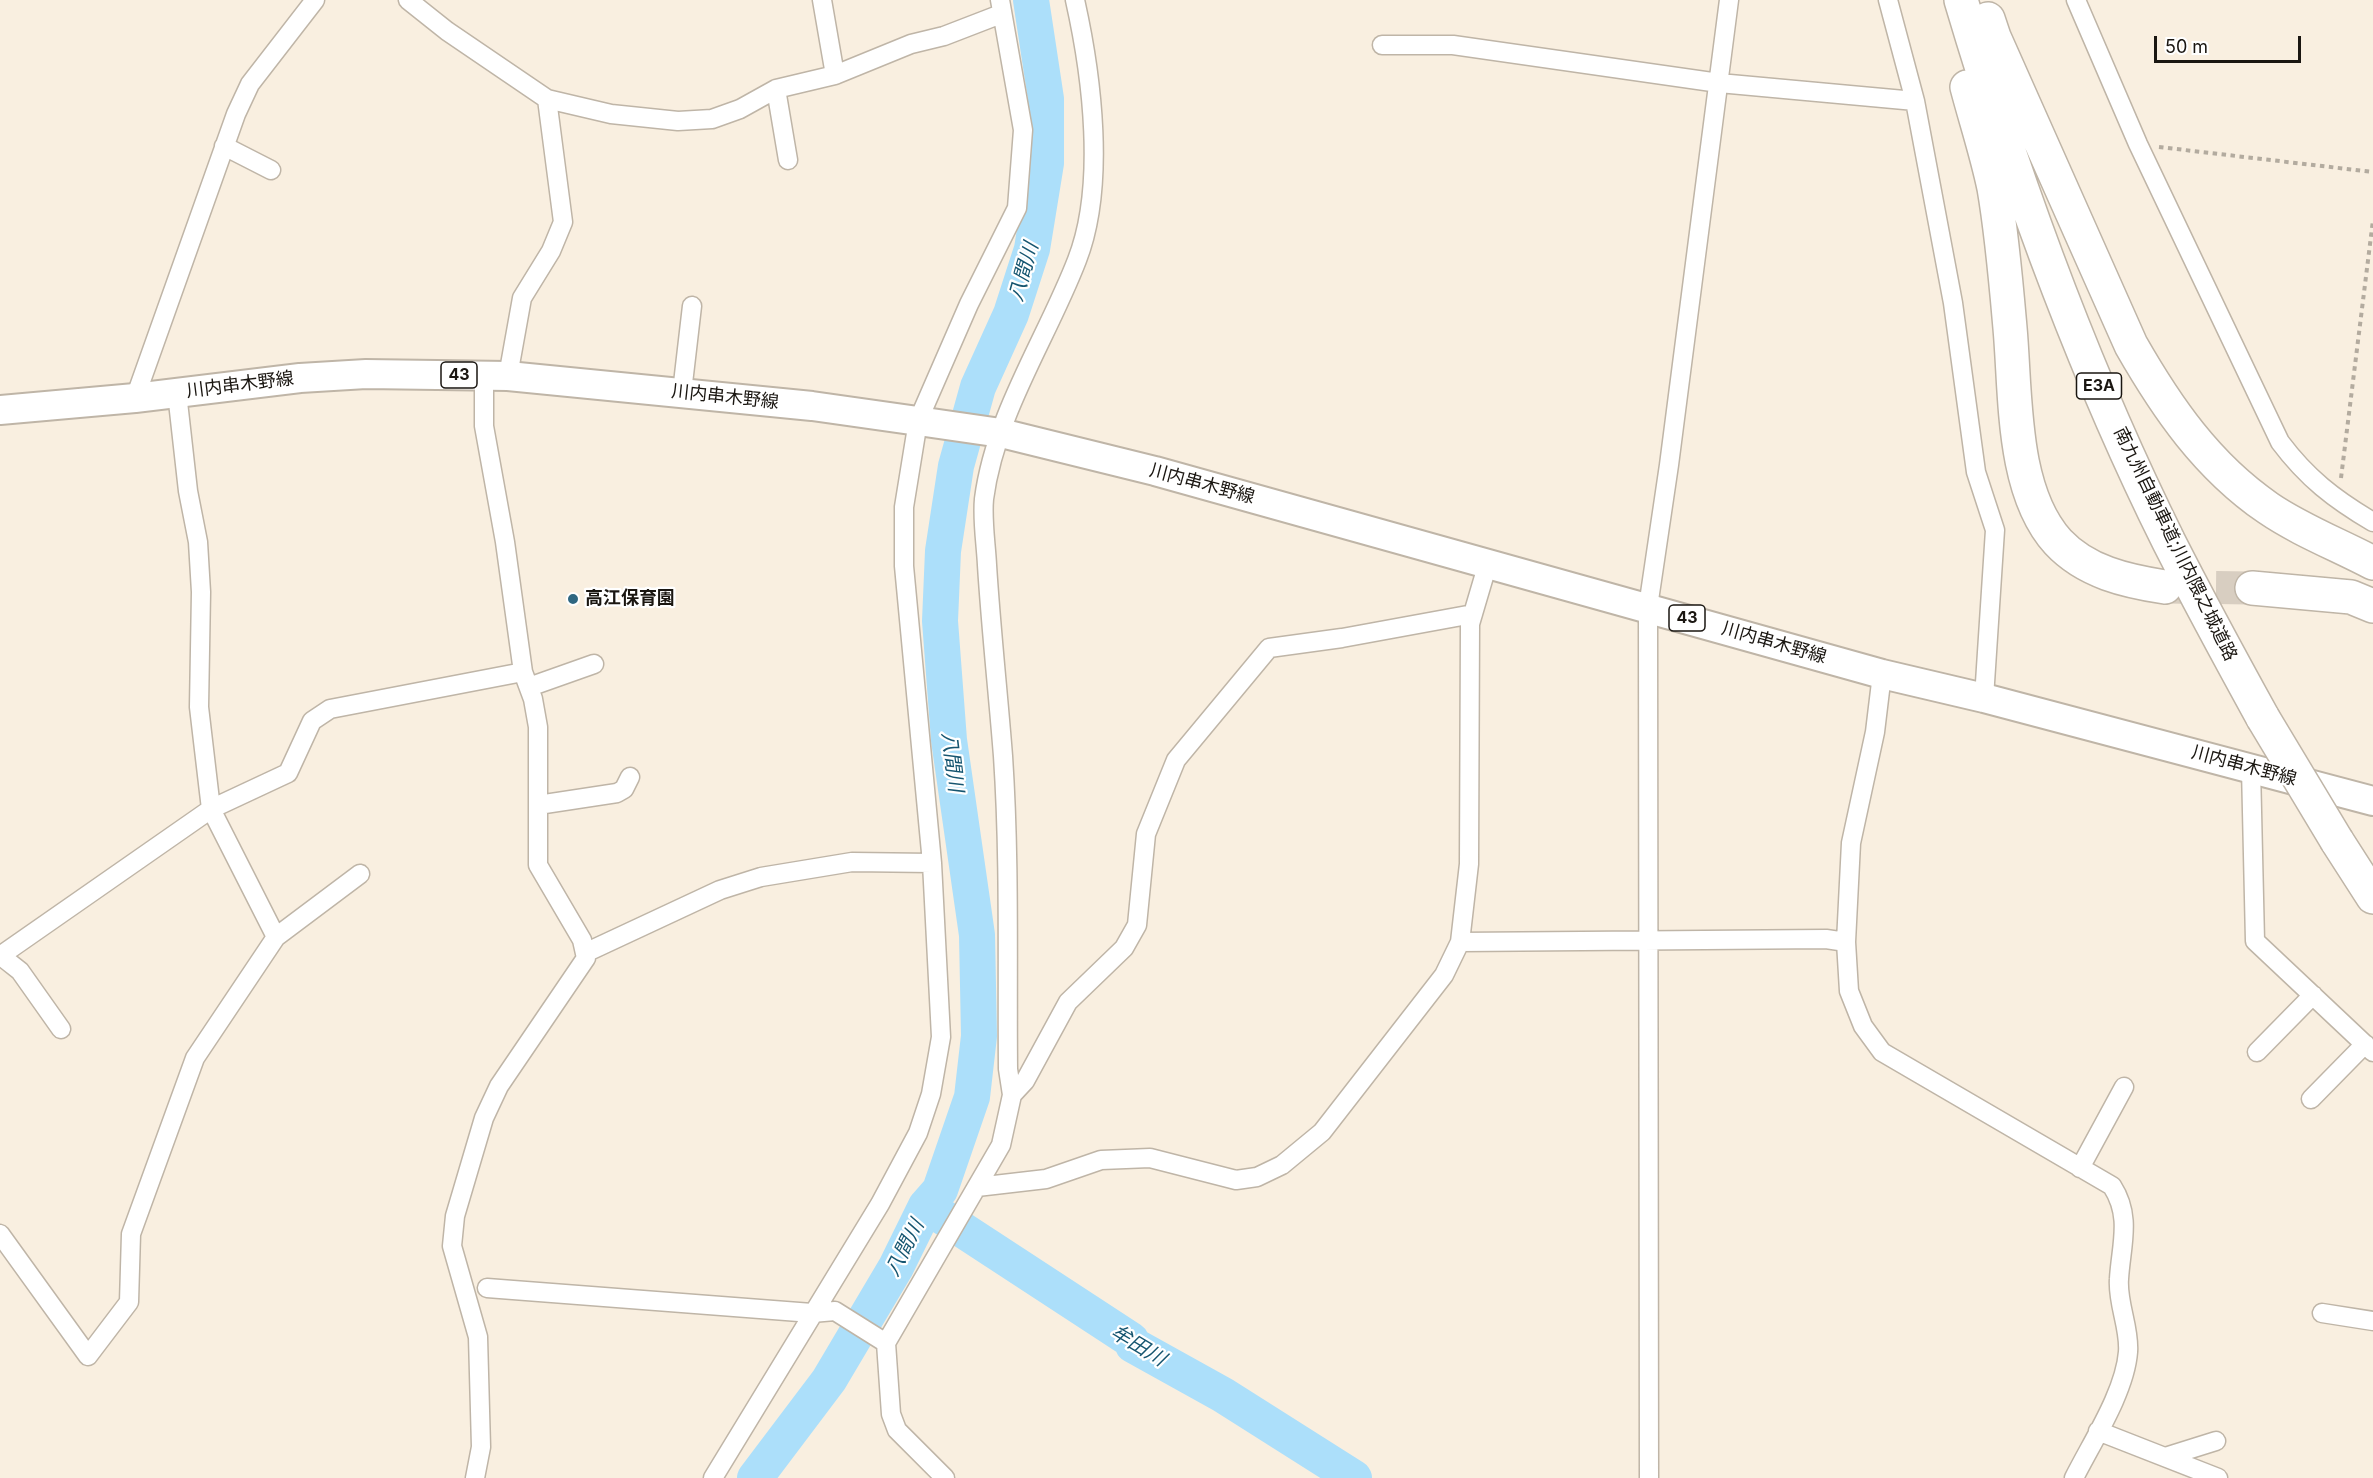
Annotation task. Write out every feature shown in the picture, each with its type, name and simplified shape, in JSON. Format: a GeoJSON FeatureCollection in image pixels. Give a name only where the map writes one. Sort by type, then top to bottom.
{"type":"FeatureCollection","features":[{"type":"Feature","properties":{"kind":"highway"},"geometry":{"type":"LineString","coordinates":[[1946,0],[1994,189],[2010,327],[2017,425],[2025,470],[2036,506],[2058,542],[2095,570],[2134,582],[2165,587]]}},
{"type":"Feature","properties":{"kind":"highway","name":"南九州自動車道;川内隈之城道路"},"geometry":{"type":"LineString","coordinates":[[1961,0],[2015,170],[2095,379],[2169,541],[2263,718],[2373,897]]}},
{"type":"Feature","properties":{"kind":"highway"},"geometry":{"type":"LineString","coordinates":[[1982,0],[1994,37],[2126,334],[2157,391],[2187,432],[2227,476],[2270,509],[2373,563]]}},
{"type":"Feature","properties":{"kind":"highway"},"geometry":{"type":"LineString","coordinates":[[2252,588],[2351,597],[2373,606]]}},
{"type":"Feature","properties":{"kind":"main road","name":"川内串木野線"},"geometry":{"type":"LineString","coordinates":[[0,410],[355,374],[496,376],[682,392],[918,420],[1001,433],[1155,471],[1488,562],[1882,674],[1984,698],[2373,801]]}},
{"type":"Feature","properties":{"kind":"street"},"geometry":{"type":"LineString","coordinates":[[135,398],[224,146],[250,84],[315,0]]}},
{"type":"Feature","properties":{"kind":"street"},"geometry":{"type":"LineString","coordinates":[[408,0],[447,32],[547,99],[612,114],[689,120],[721,116],[776,89],[835,75],[911,44],[944,36],[1001,7],[1012,58],[1023,130],[1017,207],[969,304],[918,420],[904,507],[904,566],[932,863],[941,1037],[932,1094],[918,1133],[880,1204],[713,1478]]}},
{"type":"Feature","properties":{"kind":"street"},"geometry":{"type":"LineString","coordinates":[[822,0],[835,75]]}},
{"type":"Feature","properties":{"kind":"street"},"geometry":{"type":"LineString","coordinates":[[945,1478],[897,1430],[891,1414],[882,1340],[1001,1145],[1012,1095],[1008,1069],[1003,758],[991,642],[984,500],[1001,433],[1078,259],[1092,211],[1093,159],[1087,56],[1075,0]]}},
{"type":"Feature","properties":{"kind":"street"},"geometry":{"type":"LineString","coordinates":[[1649,1478],[1650,630],[1648,607],[1729,0]]}},
{"type":"Feature","properties":{"kind":"street"},"geometry":{"type":"LineString","coordinates":[[1888,0],[1915,101],[1953,303],[1976,472],[1995,530],[1984,698]]}},
{"type":"Feature","properties":{"kind":"street"},"geometry":{"type":"LineString","coordinates":[[2076,0],[2138,144],[2280,442],[2300,469],[2338,501],[2373,522]]}},
{"type":"Feature","properties":{"kind":"street"},"geometry":{"type":"LineString","coordinates":[[1382,45],[1453,45],[1719,83],[1915,101]]}},
{"type":"Feature","properties":{"kind":"street"},"geometry":{"type":"LineString","coordinates":[[776,89],[788,160]]}},
{"type":"Feature","properties":{"kind":"street"},"geometry":{"type":"LineString","coordinates":[[475,1478],[481,1447],[478,1337],[452,1246],[455,1216],[484,1118],[499,1086],[586,958],[582,940],[538,865],[538,727],[526,680],[484,426],[496,376],[522,298],[551,251],[563,222],[547,99]]}},
{"type":"Feature","properties":{"kind":"street"},"geometry":{"type":"LineString","coordinates":[[224,146],[271,170]]}},
{"type":"Feature","properties":{"kind":"street"},"geometry":{"type":"LineString","coordinates":[[682,392],[692,306]]}},
{"type":"Feature","properties":{"kind":"street"},"geometry":{"type":"LineString","coordinates":[[177,393],[188,491],[198,542],[201,592],[199,707],[211,809],[276,937]]}},
{"type":"Feature","properties":{"kind":"street"},"geometry":{"type":"LineString","coordinates":[[977,1187],[1046,1179],[1101,1160],[1150,1158],[1236,1180],[1257,1177],[1282,1166],[1322,1132],[1402,1032],[1444,975],[1460,942],[1468,864],[1470,624],[1488,562]]}},
{"type":"Feature","properties":{"kind":"street"},"geometry":{"type":"LineString","coordinates":[[1012,1095],[1025,1082],[1068,1002],[1124,948],[1137,925],[1146,834],[1176,760],[1269,648],[1342,638],[1473,614]]}},
{"type":"Feature","properties":{"kind":"street"},"geometry":{"type":"LineString","coordinates":[[61,1029],[20,971],[0,956],[211,809],[288,773],[312,721],[330,709],[526,680],[594,664]]}},
{"type":"Feature","properties":{"kind":"street"},"geometry":{"type":"LineString","coordinates":[[1882,674],[1875,732],[1851,843],[1846,942],[1849,991],[1863,1026],[1882,1052],[2112,1186],[2122,1201],[2125,1226],[2118,1282],[2128,1351],[2120,1385],[2074,1478]]}},
{"type":"Feature","properties":{"kind":"street"},"geometry":{"type":"LineString","coordinates":[[2251,768],[2255,941],[2369,1048],[2312,1099]]}},
{"type":"Feature","properties":{"kind":"street"},"geometry":{"type":"LineString","coordinates":[[538,805],[617,793],[624,789],[630,777]]}},
{"type":"Feature","properties":{"kind":"street"},"geometry":{"type":"LineString","coordinates":[[585,953],[720,890],[761,877],[852,862],[932,863]]}},
{"type":"Feature","properties":{"kind":"street"},"geometry":{"type":"LineString","coordinates":[[0,1234],[88,1356],[129,1302],[131,1234],[195,1058],[276,937],[360,874]]}},
{"type":"Feature","properties":{"kind":"street"},"geometry":{"type":"LineString","coordinates":[[1460,942],[1826,939],[1846,942]]}},
{"type":"Feature","properties":{"kind":"street"},"geometry":{"type":"LineString","coordinates":[[2257,1052],[2313,995]]}},
{"type":"Feature","properties":{"kind":"street"},"geometry":{"type":"LineString","coordinates":[[2080,1168],[2124,1087]]}},
{"type":"Feature","properties":{"kind":"street"},"geometry":{"type":"LineString","coordinates":[[488,1288],[812,1313],[835,1311],[882,1340]]}},
{"type":"Feature","properties":{"kind":"street"},"geometry":{"type":"LineString","coordinates":[[2322,1313],[2373,1321]]}},
{"type":"Feature","properties":{"kind":"street"},"geometry":{"type":"LineString","coordinates":[[2098,1431],[2208,1476]]}},
{"type":"Feature","properties":{"kind":"street"},"geometry":{"type":"LineString","coordinates":[[2165,1457],[2216,1441]]}},
{"type":"Feature","properties":{"kind":"path"},"geometry":{"type":"LineString","coordinates":[[2138,144],[2373,172]]}},
{"type":"Feature","properties":{"kind":"path"},"geometry":{"type":"LineString","coordinates":[[2338,501],[2373,220]]}},
{"type":"Feature","properties":{"kind":"waterway","name":"八間川"},"geometry":{"type":"LineString","coordinates":[[755,1478],[829,1380],[896,1267],[926,1206],[940,1190],[972,1097],[979,1036],[977,935],[949,740],[940,621],[943,551],[956,466],[978,387],[1011,314],[1032,249],[1046,163],[1046,99],[1031,0]]}},
{"type":"Feature","properties":{"kind":"waterway","name":"牟田川"},"geometry":{"type":"LineString","coordinates":[[926,1206],[1131,1340],[1133,1345],[1223,1395],[1354,1478]]}},
{"type":"Feature","properties":{"kind":"tunnel"},"geometry":{"type":"LineString","coordinates":[[2167,587],[2252,588]]}},
{"type":"Feature","properties":{"kind":"place","name":"高江保育園"},"geometry":{"type":"Point","coordinates":[573,599]}}]}
